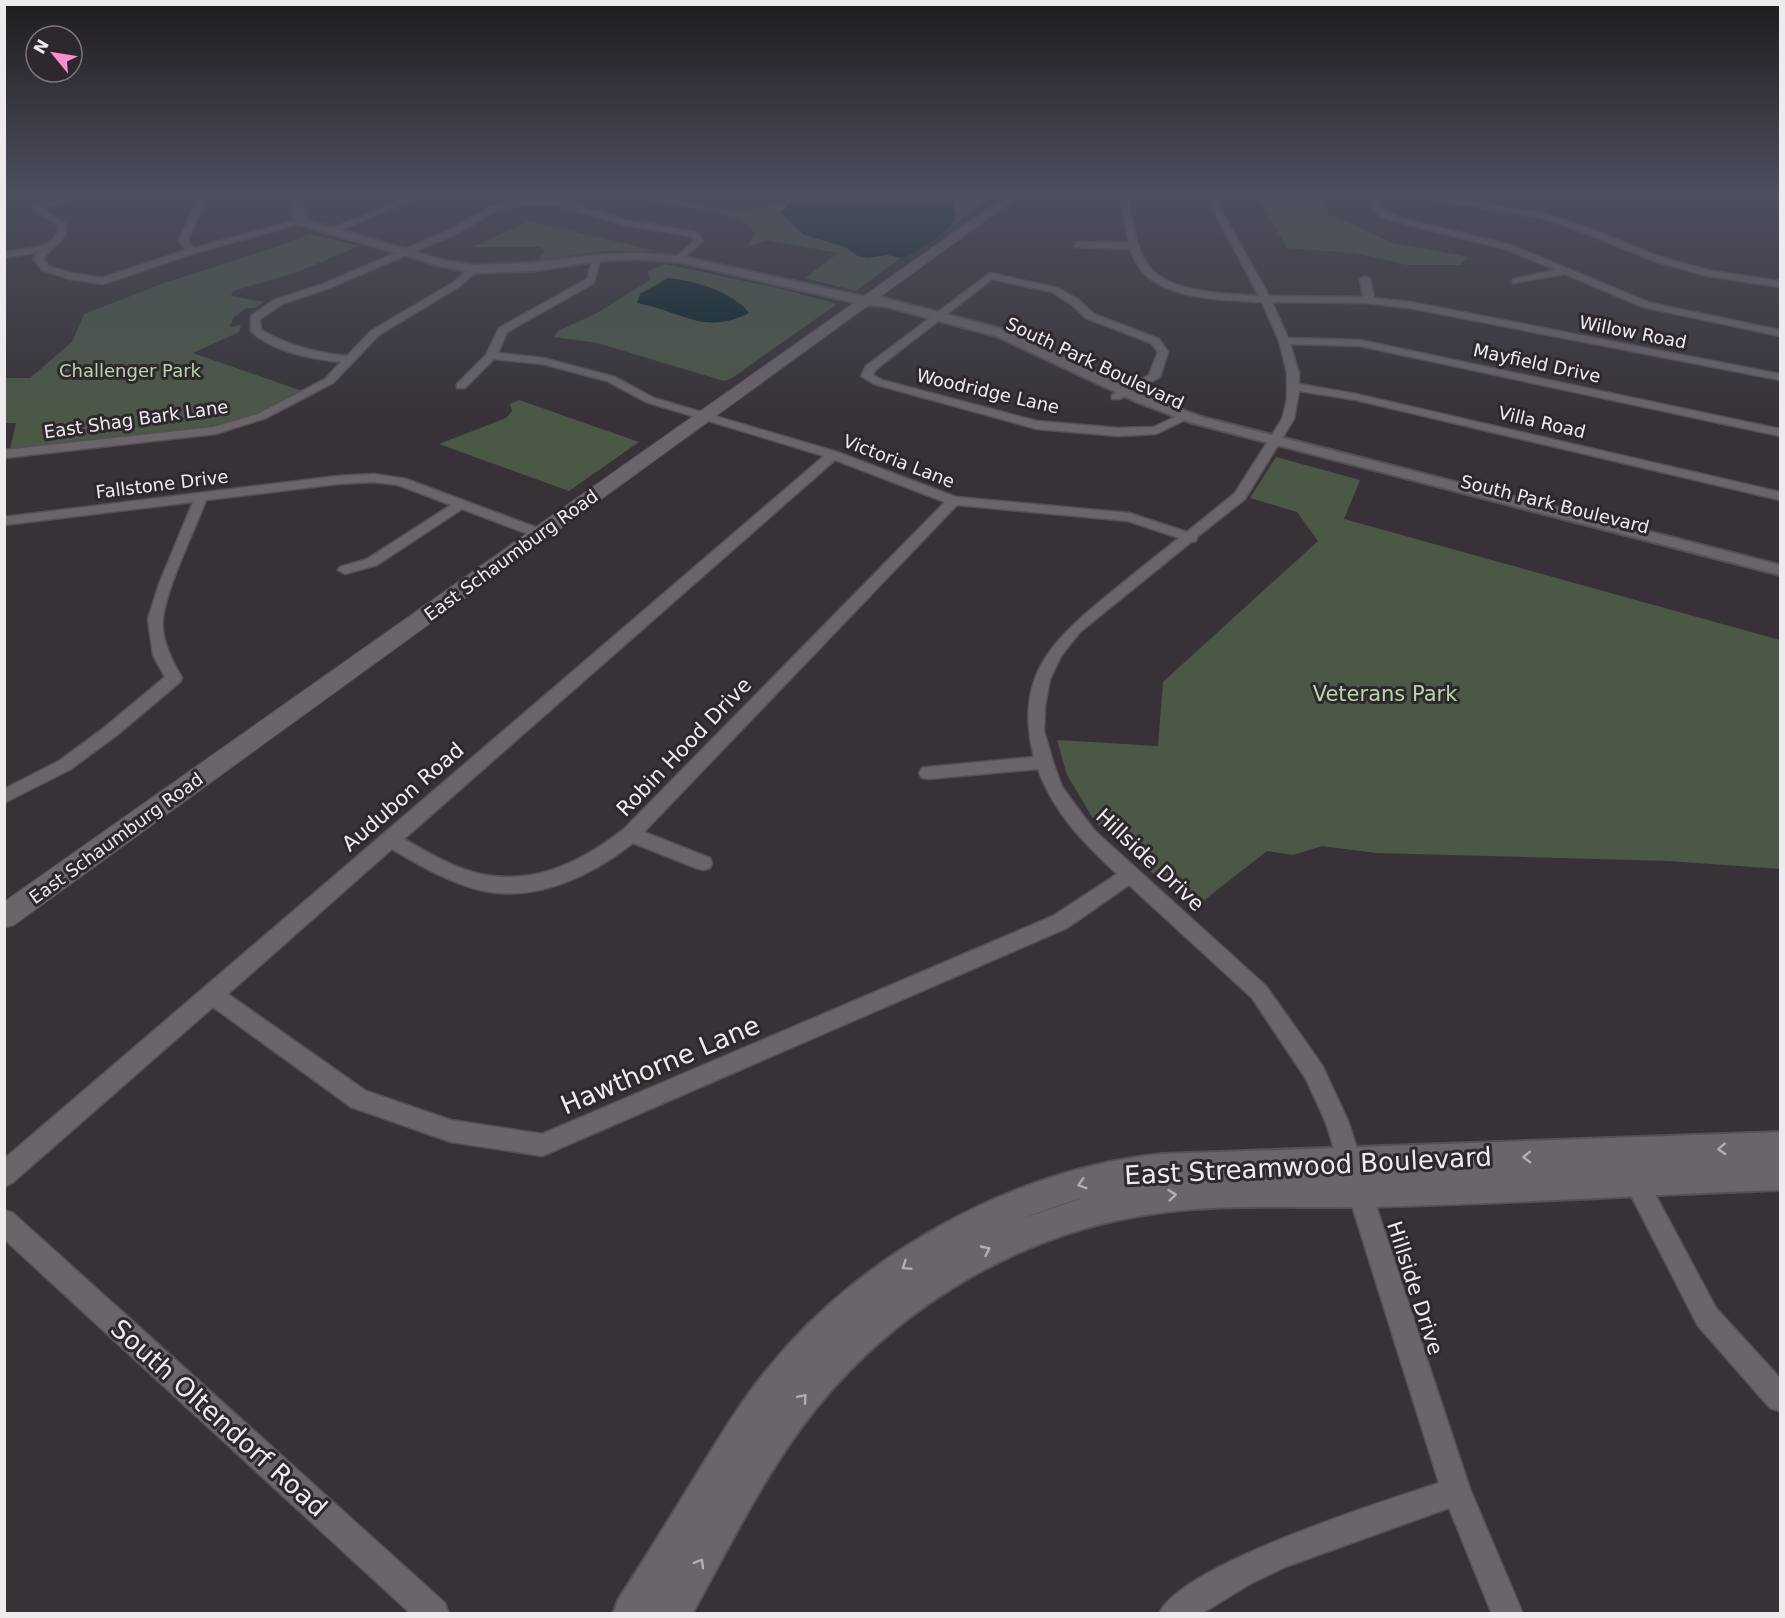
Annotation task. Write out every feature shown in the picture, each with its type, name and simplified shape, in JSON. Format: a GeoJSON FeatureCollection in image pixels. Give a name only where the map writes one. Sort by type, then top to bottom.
{"type":"FeatureCollection","features":[{"type":"Feature","properties":{"kind":"main road","name":"East Schaumburg Road"},"geometry":{"type":"LineString","coordinates":[[4,917],[911,269]]}},
{"type":"Feature","properties":{"kind":"street"},"geometry":{"type":"LineString","coordinates":[[47,269],[70,276],[102,281],[139,269]]}},
{"type":"Feature","properties":{"kind":"street"},"geometry":{"type":"LineString","coordinates":[[349,359],[318,355],[269,339],[256,331],[255,318],[278,302],[326,286],[367,269]]}},
{"type":"Feature","properties":{"kind":"street","name":"South Park Boulevard"},"geometry":{"type":"LineString","coordinates":[[474,269],[488,269]]}},
{"type":"Feature","properties":{"kind":"street","name":"East Shag Bark Lane"},"geometry":{"type":"LineString","coordinates":[[4,454],[184,434],[238,423],[284,406],[329,381],[375,333],[457,284],[474,269]]}},
{"type":"Feature","properties":{"kind":"street"},"geometry":{"type":"LineString","coordinates":[[461,386],[491,356],[503,330],[591,281],[595,269]]}},
{"type":"Feature","properties":{"kind":"street","name":"South Park Boulevard"},"geometry":{"type":"LineString","coordinates":[[721,269],[866,301],[877,307],[935,318],[1000,339],[1178,419],[1780,583]]}},
{"type":"Feature","properties":{"kind":"street","name":"Willow Road"},"geometry":{"type":"LineString","coordinates":[[1146,269],[1149,274],[1179,289],[1215,296],[1369,300],[1410,305],[1780,377]]}},
{"type":"Feature","properties":{"kind":"street","name":"Hillside Drive"},"geometry":{"type":"LineString","coordinates":[[1250,269],[1284,341],[1293,373],[1293,400],[1288,419],[1240,496],[1076,629],[1054,654],[1042,679],[1037,705],[1036,730],[1054,789],[1087,835],[1259,992],[1287,1029],[1314,1072],[1337,1121],[1456,1491],[1508,1614]]}},
{"type":"Feature","properties":{"kind":"street"},"geometry":{"type":"LineString","coordinates":[[1560,269],[1647,305],[1780,333]]}},
{"type":"Feature","properties":{"kind":"street"},"geometry":{"type":"LineString","coordinates":[[1690,269],[1710,274],[1780,284]]}},
{"type":"Feature","properties":{"kind":"street"},"geometry":{"type":"LineString","coordinates":[[1516,281],[1566,271]]}},
{"type":"Feature","properties":{"kind":"street"},"geometry":{"type":"LineString","coordinates":[[935,318],[990,276],[1055,290],[1090,316],[1155,341],[1162,352],[1154,377],[1121,394]]}},
{"type":"Feature","properties":{"kind":"street"},"geometry":{"type":"LineString","coordinates":[[1365,279],[1369,300]]}},
{"type":"Feature","properties":{"kind":"street","name":"Woodridge Lane"},"geometry":{"type":"LineString","coordinates":[[935,318],[870,368],[867,376],[879,382],[1037,425],[1118,432],[1156,430],[1178,419]]}},
{"type":"Feature","properties":{"kind":"street","name":"Mayfield Drive"},"geometry":{"type":"LineString","coordinates":[[1284,341],[1360,343],[1780,433]]}},
{"type":"Feature","properties":{"kind":"street","name":"Victoria Lane"},"geometry":{"type":"LineString","coordinates":[[491,356],[543,361],[611,379],[650,400],[833,455],[954,501],[1129,517],[1191,538]]}},
{"type":"Feature","properties":{"kind":"street","name":"Villa Road"},"geometry":{"type":"LineString","coordinates":[[1294,387],[1356,397],[1780,496]]}},
{"type":"Feature","properties":{"kind":"street","name":"South Park Boulevard"},"geometry":{"type":"LineString","coordinates":[[1272,446],[1780,570]]}},
{"type":"Feature","properties":{"kind":"street","name":"Audubon Road"},"geometry":{"type":"LineString","coordinates":[[4,1175],[833,455]]}},
{"type":"Feature","properties":{"kind":"street"},"geometry":{"type":"LineString","coordinates":[[324,482],[328,465]]}},
{"type":"Feature","properties":{"kind":"street","name":"Fallstone Drive"},"geometry":{"type":"LineString","coordinates":[[4,521],[374,478],[401,482],[541,534]]}},
{"type":"Feature","properties":{"kind":"street"},"geometry":{"type":"LineString","coordinates":[[4,796],[65,765],[111,731],[174,678],[161,655],[155,619],[166,584],[201,497]]}},
{"type":"Feature","properties":{"kind":"street","name":"Robin Hood Drive"},"geometry":{"type":"LineString","coordinates":[[389,839],[464,878],[506,884],[541,881],[580,869],[598,860],[631,834],[954,501]]}},
{"type":"Feature","properties":{"kind":"street"},"geometry":{"type":"LineString","coordinates":[[345,570],[372,562],[461,504]]}},
{"type":"Feature","properties":{"kind":"street"},"geometry":{"type":"LineString","coordinates":[[928,773],[1044,762]]}},
{"type":"Feature","properties":{"kind":"street"},"geometry":{"type":"LineString","coordinates":[[631,834],[703,863]]}},
{"type":"Feature","properties":{"kind":"street","name":"Hawthorne Lane"},"geometry":{"type":"LineString","coordinates":[[212,994],[359,1099],[451,1131],[542,1145],[1060,922],[1131,874]]}},
{"type":"Feature","properties":{"kind":"street","name":"East Streamwood Boulevard"},"geometry":{"type":"LineString","coordinates":[[670,1614],[761,1458],[797,1406],[858,1340],[931,1282],[976,1254],[1030,1231],[1126,1201],[1199,1193],[1360,1192],[1629,1167],[1780,1146]]}},
{"type":"Feature","properties":{"kind":"street","name":"East Streamwood Boulevard"},"geometry":{"type":"LineString","coordinates":[[632,1614],[764,1398],[800,1357],[845,1313],[891,1276],[948,1240],[1014,1207],[1115,1174],[1163,1168],[1350,1161],[1629,1167],[1780,1175]]}},
{"type":"Feature","properties":{"kind":"street"},"geometry":{"type":"LineString","coordinates":[[1629,1167],[1707,1317],[1780,1398]]}},
{"type":"Feature","properties":{"kind":"street","name":"South Oltendorf Road"},"geometry":{"type":"LineString","coordinates":[[4,1222],[434,1614]]}},
{"type":"Feature","properties":{"kind":"street"},"geometry":{"type":"LineString","coordinates":[[1174,1614],[1203,1592],[1286,1550],[1456,1491]]}},
{"type":"Feature","properties":{"kind":"green space","name":"Challenger Park"},"geometry":{"type":"Polygon","coordinates":[[[209,269],[306,269],[233,291],[231,296],[264,302],[255,308],[246,308],[233,318],[230,327],[241,325],[239,332],[193,353],[302,391],[273,407],[242,419],[201,428],[10,449],[16,423],[5,423],[4,378],[30,378],[72,342],[84,314],[209,269]]]}},
{"type":"Feature","properties":{"kind":"green space"},"geometry":{"type":"Polygon","coordinates":[[[654,269],[686,269],[782,289],[837,304],[732,378],[724,381],[597,343],[554,337],[558,331],[595,314],[650,280],[648,271],[654,269]]]}},
{"type":"Feature","properties":{"kind":"green space"},"geometry":{"type":"Polygon","coordinates":[[[818,269],[887,269],[856,291],[805,278],[818,269]]]}},
{"type":"Feature","properties":{"kind":"green space"},"geometry":{"type":"Polygon","coordinates":[[[519,400],[639,442],[569,491],[439,444],[506,418],[512,411],[510,404],[519,400]]]}},
{"type":"Feature","properties":{"kind":"green space","name":"Veterans Park"},"geometry":{"type":"Polygon","coordinates":[[[1276,457],[1360,480],[1344,519],[1780,640],[1780,869],[1669,861],[1376,853],[1322,846],[1293,855],[1267,851],[1193,909],[1095,822],[1067,775],[1057,740],[1158,746],[1163,682],[1318,541],[1297,512],[1250,498],[1276,457]]]}},
{"type":"Feature","properties":{"kind":"shaded area"},"geometry":{"type":"Polygon","coordinates":[[[668,278],[712,288],[734,299],[749,313],[733,320],[706,322],[637,303],[640,294],[668,278]]]}}]}
